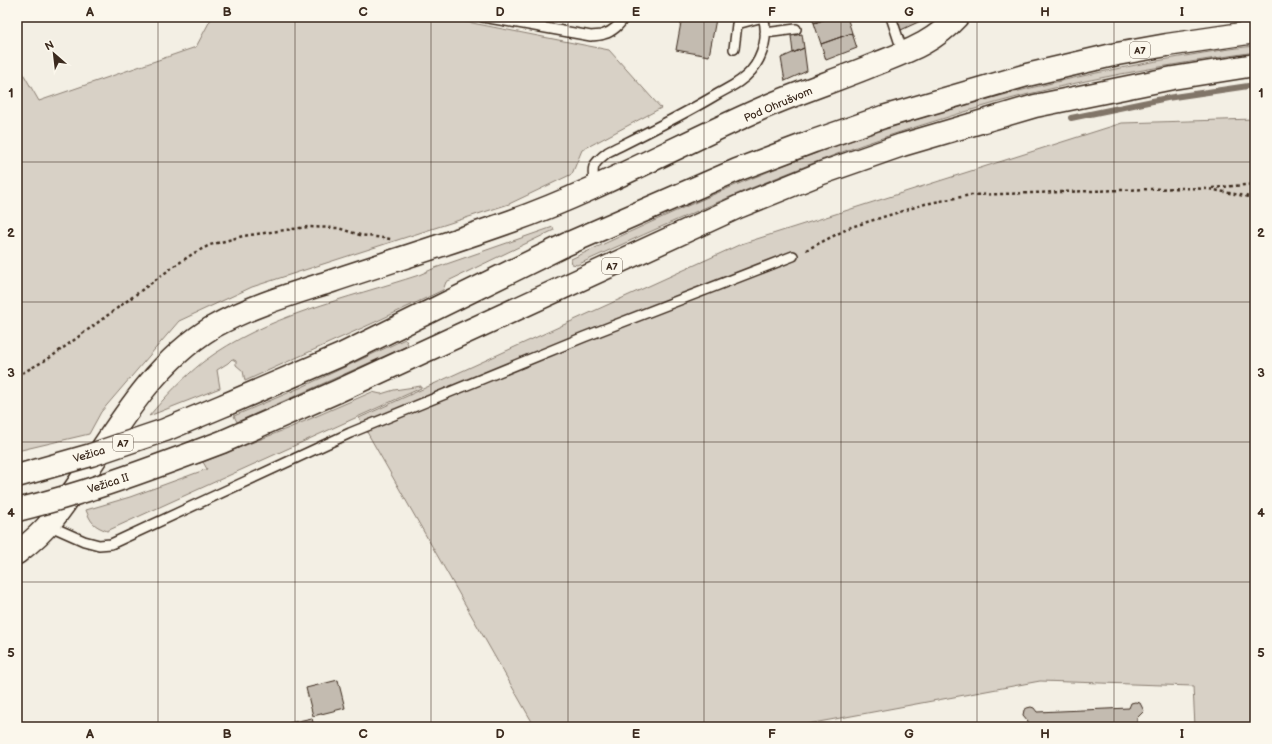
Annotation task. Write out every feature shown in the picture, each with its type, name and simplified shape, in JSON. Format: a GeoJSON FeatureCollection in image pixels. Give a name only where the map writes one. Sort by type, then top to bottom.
{"type":"FeatureCollection","features":[{"type":"Feature","properties":{"kind":"main road","name":"Pod Ohrušvom"},"geometry":{"type":"LineString","coordinates":[[17,553],[48,525],[136,400],[156,375],[192,341],[212,328],[238,314],[276,300],[484,231],[595,188],[772,104],[917,48],[946,29],[957,17]]}},
{"type":"Feature","properties":{"kind":"main road","name":"Vežica"},"geometry":{"type":"LineString","coordinates":[[17,476],[164,430],[227,404],[340,355],[567,244],[737,170],[814,141],[883,117],[1027,75],[1117,54],[1255,32]]}},
{"type":"Feature","properties":{"kind":"main road","name":"Vežica II"},"geometry":{"type":"LineString","coordinates":[[17,510],[39,505],[124,478],[222,442],[336,392],[738,207],[822,173],[902,145],[1035,106],[1173,78],[1255,65]]}},
{"type":"Feature","properties":{"kind":"lane"},"geometry":{"type":"LineString","coordinates":[[483,17],[591,36],[604,34],[613,29],[624,17]]}},
{"type":"Feature","properties":{"kind":"lane"},"geometry":{"type":"LineString","coordinates":[[595,188],[592,172],[597,160],[608,152],[695,107],[742,80],[751,71],[760,58],[765,40],[763,17],[737,24],[734,49]]}},
{"type":"Feature","properties":{"kind":"lane"},"geometry":{"type":"LineString","coordinates":[[891,17],[903,53]]}},
{"type":"Feature","properties":{"kind":"lane"},"geometry":{"type":"LineString","coordinates":[[765,33],[796,29]]}},
{"type":"Feature","properties":{"kind":"lane"},"geometry":{"type":"LineString","coordinates":[[48,525],[84,541],[99,545],[110,544],[350,432],[584,337],[793,256]]}},
{"type":"Feature","properties":{"kind":"path"},"geometry":{"type":"LineString","coordinates":[[793,256],[851,227],[925,204],[971,195],[1182,188],[1209,189],[1255,184]]}},
{"type":"Feature","properties":{"kind":"path"},"geometry":{"type":"LineString","coordinates":[[1209,189],[1255,198]]}},
{"type":"Feature","properties":{"kind":"path"},"geometry":{"type":"LineString","coordinates":[[17,376],[50,357],[174,267],[194,253],[210,245],[243,236],[308,227],[338,228],[360,235],[396,239]]}},
{"type":"Feature","properties":{"kind":"shaded area"},"geometry":{"type":"Polygon","coordinates":[[[212,17],[442,17],[609,50],[661,108],[582,150],[572,174],[509,204],[252,287],[179,321],[101,412],[89,434],[17,451],[17,63],[39,101],[196,47],[212,17]]]}},
{"type":"Feature","properties":{"kind":"shaded area"},"geometry":{"type":"Polygon","coordinates":[[[1255,46],[1255,52],[1157,68],[1027,94],[919,126],[845,151],[777,177],[577,265],[572,264],[571,259],[715,194],[803,158],[886,129],[970,104],[1055,82],[1141,64],[1255,46]]]}},
{"type":"Feature","properties":{"kind":"shaded area"},"geometry":{"type":"Polygon","coordinates":[[[1255,119],[1255,727],[1195,727],[1193,686],[1040,681],[792,727],[535,727],[359,418],[741,244],[1122,123],[1255,119]]]}},
{"type":"Feature","properties":{"kind":"shaded area"},"geometry":{"type":"Polygon","coordinates":[[[553,227],[554,230],[446,282],[443,290],[245,381],[243,371],[236,365],[236,361],[232,359],[217,370],[220,388],[149,416],[189,374],[203,362],[227,346],[253,332],[307,310],[419,275],[553,227]]]}},
{"type":"Feature","properties":{"kind":"shaded area"},"geometry":{"type":"Polygon","coordinates":[[[405,339],[408,344],[407,346],[237,422],[234,416],[302,387],[405,339]]]}},
{"type":"Feature","properties":{"kind":"shaded area"},"geometry":{"type":"Polygon","coordinates":[[[421,386],[421,388],[107,531],[94,524],[86,510],[130,497],[207,469],[203,462],[289,428],[372,392],[381,394],[394,390],[421,386]]]}},
{"type":"Feature","properties":{"kind":"building"},"geometry":{"type":"Polygon","coordinates":[[[585,17],[606,17],[605,20],[585,17]]]}},
{"type":"Feature","properties":{"kind":"building"},"geometry":{"type":"Polygon","coordinates":[[[682,17],[707,17],[716,19],[709,56],[676,50],[682,17]]]}},
{"type":"Feature","properties":{"kind":"building"},"geometry":{"type":"Polygon","coordinates":[[[812,17],[832,17],[814,23],[812,17]]]}},
{"type":"Feature","properties":{"kind":"building"},"geometry":{"type":"Polygon","coordinates":[[[832,17],[847,17],[852,33],[821,44],[814,23],[832,17]]]}},
{"type":"Feature","properties":{"kind":"building"},"geometry":{"type":"Polygon","coordinates":[[[895,17],[929,17],[901,30],[895,17]]]}},
{"type":"Feature","properties":{"kind":"building"},"geometry":{"type":"Polygon","coordinates":[[[852,33],[857,48],[826,60],[821,44],[852,33]]]}},
{"type":"Feature","properties":{"kind":"building"},"geometry":{"type":"Polygon","coordinates":[[[802,34],[804,48],[793,53],[791,36],[802,34]]]}},
{"type":"Feature","properties":{"kind":"building"},"geometry":{"type":"Polygon","coordinates":[[[804,48],[807,71],[785,81],[781,58],[804,48]]]}},
{"type":"Feature","properties":{"kind":"building"},"geometry":{"type":"Polygon","coordinates":[[[338,680],[345,708],[313,716],[306,688],[338,680]]]}},
{"type":"Feature","properties":{"kind":"building"},"geometry":{"type":"Polygon","coordinates":[[[1131,703],[1140,703],[1144,711],[1137,718],[1137,727],[1028,727],[1028,721],[1023,715],[1024,710],[1031,707],[1037,712],[1129,708],[1131,703]]]}},
{"type":"Feature","properties":{"kind":"building"},"geometry":{"type":"Polygon","coordinates":[[[312,718],[314,727],[290,727],[289,723],[312,718]]]}},
{"type":"Feature","properties":{"kind":"waterway"},"geometry":{"type":"LineString","coordinates":[[1071,118],[1167,98],[1255,85]]}}]}
